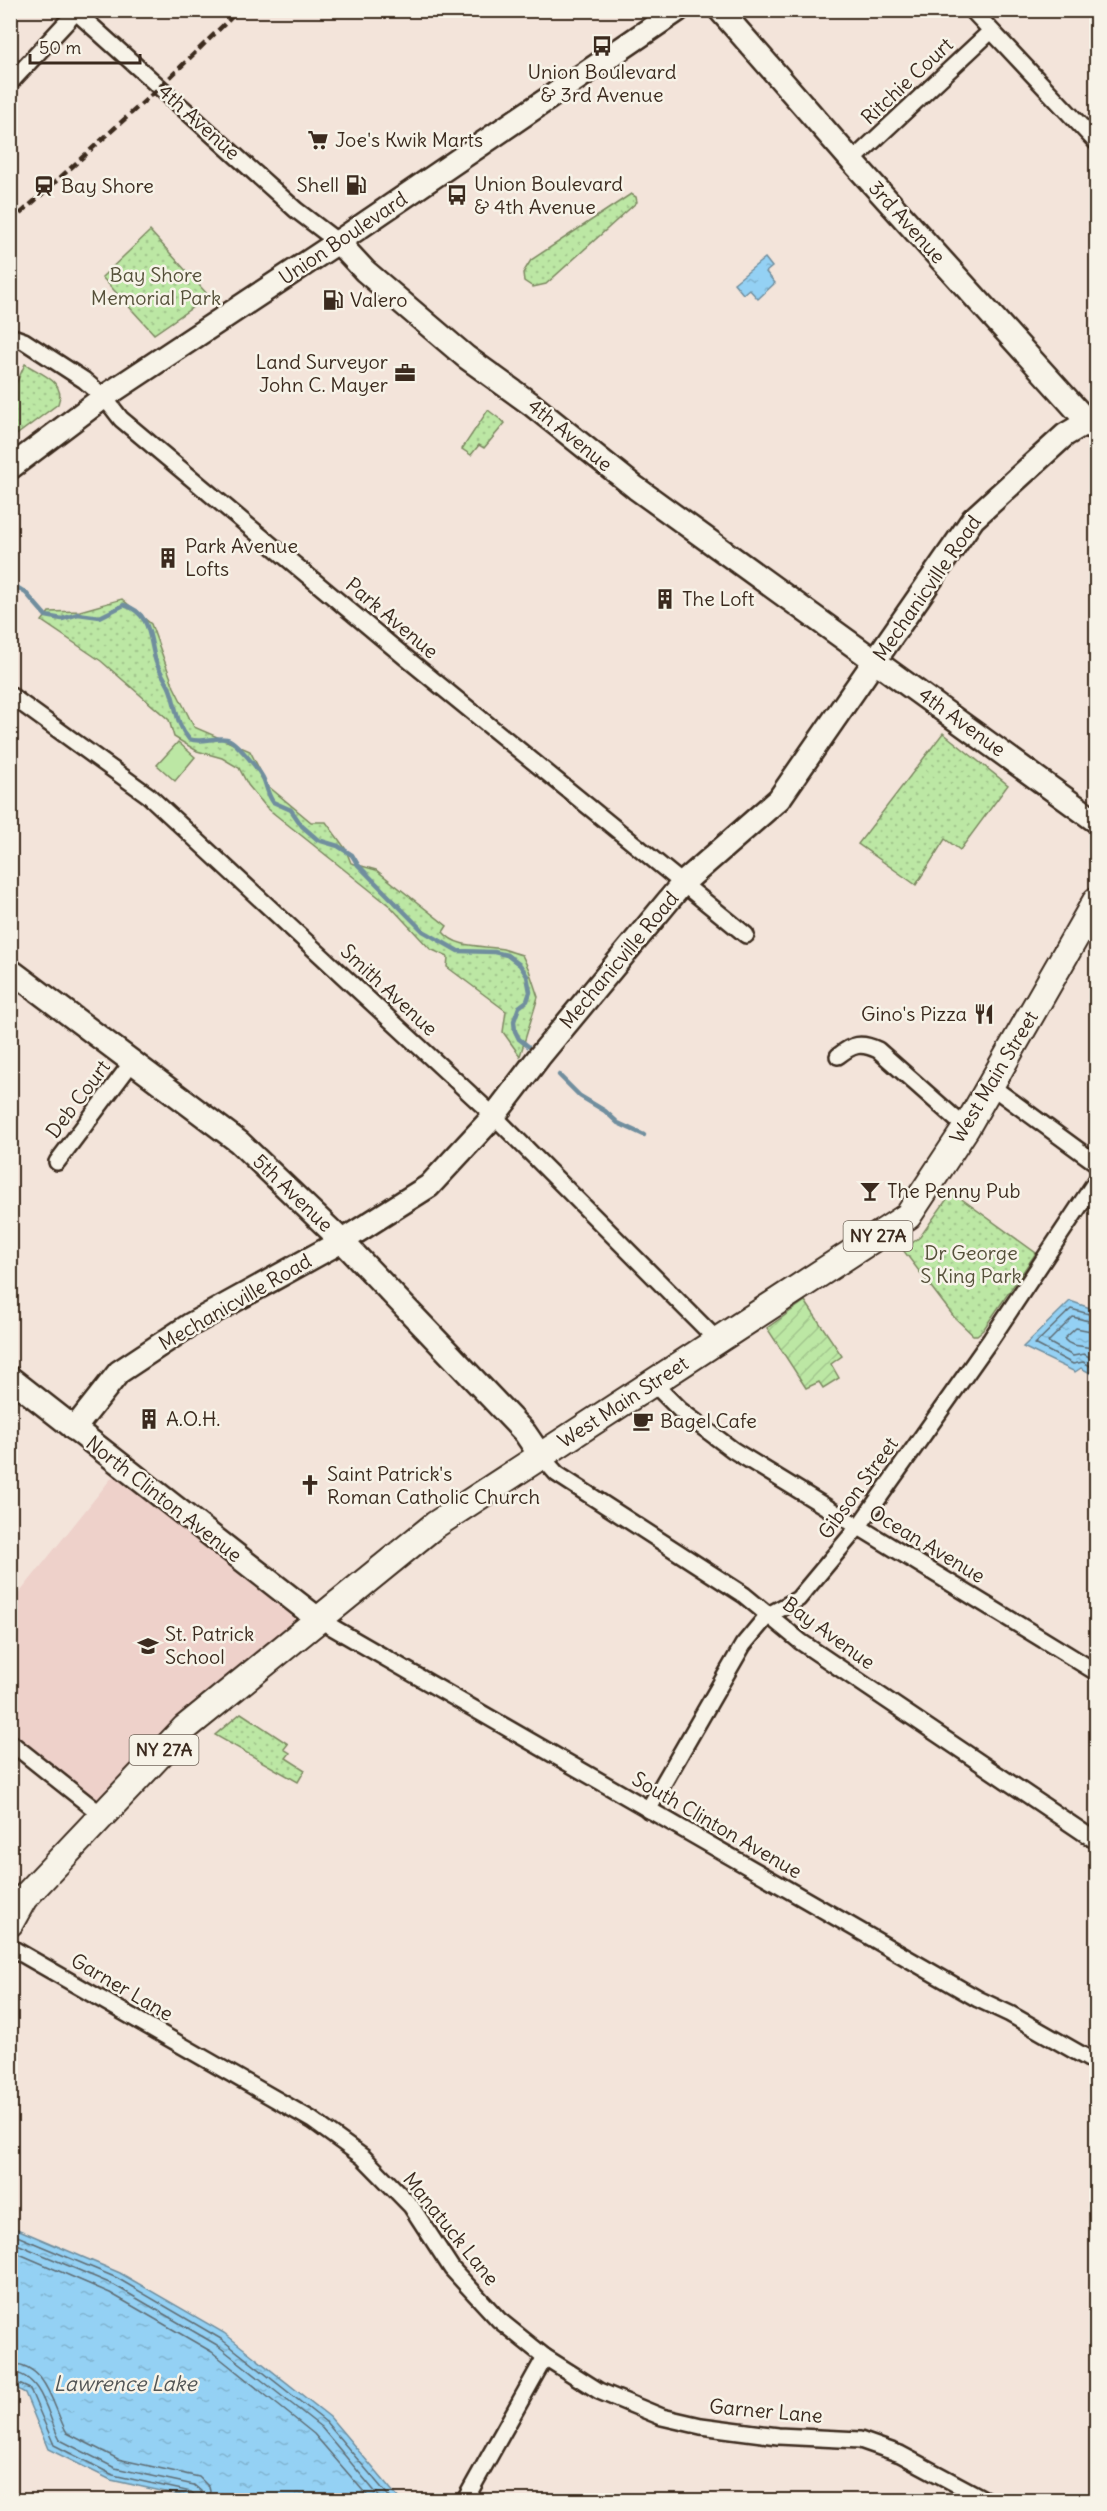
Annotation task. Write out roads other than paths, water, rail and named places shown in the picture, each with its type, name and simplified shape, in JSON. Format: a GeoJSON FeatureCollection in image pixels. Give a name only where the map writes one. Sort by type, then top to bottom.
{"type":"FeatureCollection","features":[{"type":"Feature","properties":{"kind":"main road","name":"Union Boulevard"},"geometry":{"type":"LineString","coordinates":[[10,468],[104,397],[338,242],[678,10]]}},
{"type":"Feature","properties":{"kind":"main road","name":"3rd Avenue"},"geometry":{"type":"LineString","coordinates":[[720,10],[852,161],[1094,423]]}},
{"type":"Feature","properties":{"kind":"main road","name":"4th Avenue"},"geometry":{"type":"LineString","coordinates":[[338,242],[365,271],[466,357],[531,404],[636,488],[1096,821]]}},
{"type":"Feature","properties":{"kind":"main road","name":"Mechanicville Road"},"geometry":{"type":"LineString","coordinates":[[74,1429],[119,1372],[190,1325],[342,1241],[429,1186],[494,1116],[539,1057],[683,883],[779,799],[973,519],[1065,435],[1094,423]]}},
{"type":"Feature","properties":{"kind":"main road","name":"West Main Street"},"geometry":{"type":"LineString","coordinates":[[10,1923],[24,1898],[104,1816],[184,1728],[435,1525],[908,1216],[966,1128],[1096,901]]}},
{"type":"Feature","properties":{"kind":"main road","name":"5th Avenue"},"geometry":{"type":"LineString","coordinates":[[10,970],[239,1142],[342,1241],[525,1433],[540,1455]]}},
{"type":"Feature","properties":{"kind":"main road","name":"North Clinton Avenue"},"geometry":{"type":"LineString","coordinates":[[10,1378],[318,1619]]}},
{"type":"Feature","properties":{"kind":"street"},"geometry":{"type":"LineString","coordinates":[[972,10],[1096,142]]}},
{"type":"Feature","properties":{"kind":"street","name":"4th Avenue"},"geometry":{"type":"LineString","coordinates":[[76,11],[296,210],[338,242]]}},
{"type":"Feature","properties":{"kind":"street"},"geometry":{"type":"LineString","coordinates":[[10,83],[76,11]]}},
{"type":"Feature","properties":{"kind":"street","name":"Ritchie Court"},"geometry":{"type":"LineString","coordinates":[[852,161],[991,31]]}},
{"type":"Feature","properties":{"kind":"street","name":"Park Avenue"},"geometry":{"type":"LineString","coordinates":[[10,336],[24,341],[84,380],[104,397],[120,419],[405,657],[746,935]]}},
{"type":"Feature","properties":{"kind":"street","name":"Smith Avenue"},"geometry":{"type":"LineString","coordinates":[[10,695],[148,795],[494,1116],[717,1340]]}},
{"type":"Feature","properties":{"kind":"street"},"geometry":{"type":"LineString","coordinates":[[838,1056],[850,1046],[864,1044],[878,1050],[966,1128]]}},
{"type":"Feature","properties":{"kind":"street","name":"Deb Court"},"geometry":{"type":"LineString","coordinates":[[57,1162],[133,1061]]}},
{"type":"Feature","properties":{"kind":"street"},"geometry":{"type":"LineString","coordinates":[[991,1086],[1096,1163]]}},
{"type":"Feature","properties":{"kind":"street","name":"Gibson Street"},"geometry":{"type":"LineString","coordinates":[[648,1810],[743,1645],[768,1615],[798,1599],[859,1526],[991,1339],[1096,1181]]}},
{"type":"Feature","properties":{"kind":"street","name":"Ocean Avenue"},"geometry":{"type":"LineString","coordinates":[[653,1383],[680,1410],[733,1450],[1096,1672]]}},
{"type":"Feature","properties":{"kind":"street","name":"Bay Avenue"},"geometry":{"type":"LineString","coordinates":[[540,1455],[557,1474],[744,1595],[801,1642],[1096,1841]]}},
{"type":"Feature","properties":{"kind":"street","name":"South Clinton Avenue"},"geometry":{"type":"LineString","coordinates":[[318,1619],[978,1999],[1010,2014],[1096,2063]]}},
{"type":"Feature","properties":{"kind":"street"},"geometry":{"type":"LineString","coordinates":[[10,1742],[104,1816]]}},
{"type":"Feature","properties":{"kind":"street","name":"Garner Lane"},"geometry":{"type":"LineString","coordinates":[[10,1947],[213,2063]]}},
{"type":"Feature","properties":{"kind":"street","name":"Manatuck Lane"},"geometry":{"type":"LineString","coordinates":[[213,2063],[312,2120],[363,2157],[411,2206],[452,2270],[499,2320],[545,2358]]}},
{"type":"Feature","properties":{"kind":"street"},"geometry":{"type":"LineString","coordinates":[[465,2500],[545,2358]]}},
{"type":"Feature","properties":{"kind":"street","name":"Garner Lane"},"geometry":{"type":"LineString","coordinates":[[545,2358],[598,2391],[662,2416],[740,2433],[860,2440],[900,2454],[986,2500]]}},
{"type":"Feature","properties":{"kind":"water"},"geometry":{"type":"Polygon","coordinates":[[[765,258],[772,267],[766,272],[775,283],[758,299],[749,289],[743,294],[734,283],[765,258]]]}},
{"type":"Feature","properties":{"kind":"water"},"geometry":{"type":"Polygon","coordinates":[[[1070,1301],[1096,1310],[1096,1376],[1081,1368],[1075,1372],[1023,1347],[1070,1301]]]}},
{"type":"Feature","properties":{"kind":"water","name":"Lawrence Lake"},"geometry":{"type":"Polygon","coordinates":[[[10,2226],[120,2273],[224,2333],[330,2417],[400,2500],[202,2500],[111,2480],[48,2449],[25,2393],[11,2385],[10,2226]]]}},
{"type":"Feature","properties":{"kind":"waterway"},"geometry":{"type":"LineString","coordinates":[[10,583],[26,593],[46,616],[62,619],[78,614],[100,617],[124,605],[140,614],[148,628],[156,662],[170,688],[179,722],[189,739],[199,741],[222,738],[236,745],[262,776],[273,802],[291,810],[302,826],[318,840],[338,846],[352,855],[358,865],[423,931],[458,951],[494,952],[507,955],[520,965],[527,976],[530,992],[527,1001],[519,1007],[514,1021],[519,1039],[528,1046]]}},
{"type":"Feature","properties":{"kind":"waterway"},"geometry":{"type":"LineString","coordinates":[[559,1075],[580,1096],[605,1111],[618,1123],[644,1135]]}},
{"type":"Feature","properties":{"kind":"railway"},"geometry":{"type":"LineString","coordinates":[[10,223],[160,87],[239,10]]}},
{"type":"Feature","properties":{"kind":"place","name":"Union Boulevard & 3rd Avenue"},"geometry":{"type":"Point","coordinates":[602,46]}},
{"type":"Feature","properties":{"kind":"place","name":"Joe's Kwik Marts"},"geometry":{"type":"Point","coordinates":[318,140]}},
{"type":"Feature","properties":{"kind":"place","name":"Shell"},"geometry":{"type":"Point","coordinates":[356,185]}},
{"type":"Feature","properties":{"kind":"place","name":"Bay Shore"},"geometry":{"type":"Point","coordinates":[44,186]}},
{"type":"Feature","properties":{"kind":"place","name":"Union Boulevard & 4th Avenue"},"geometry":{"type":"Point","coordinates":[457,195]}},
{"type":"Feature","properties":{"kind":"place","name":"Valero"},"geometry":{"type":"Point","coordinates":[333,300]}},
{"type":"Feature","properties":{"kind":"place","name":"Land Surveyor John C. Mayer"},"geometry":{"type":"Point","coordinates":[405,373]}},
{"type":"Feature","properties":{"kind":"place","name":"Park Avenue Lofts"},"geometry":{"type":"Point","coordinates":[168,558]}},
{"type":"Feature","properties":{"kind":"place","name":"The Loft"},"geometry":{"type":"Point","coordinates":[665,599]}},
{"type":"Feature","properties":{"kind":"place","name":"Gino's Pizza"},"geometry":{"type":"Point","coordinates":[984,1014]}},
{"type":"Feature","properties":{"kind":"place","name":"The Penny Pub"},"geometry":{"type":"Point","coordinates":[870,1191]}},
{"type":"Feature","properties":{"kind":"place","name":"A.O.H."},"geometry":{"type":"Point","coordinates":[149,1419]}},
{"type":"Feature","properties":{"kind":"place","name":"Bagel Cafe"},"geometry":{"type":"Point","coordinates":[643,1421]}},
{"type":"Feature","properties":{"kind":"place","name":"Saint Patrick's Roman Catholic Church"},"geometry":{"type":"Point","coordinates":[310,1485]}},
{"type":"Feature","properties":{"kind":"place","name":"St. Patrick School"},"geometry":{"type":"Point","coordinates":[148,1646]}},
{"type":"Feature","properties":{"kind":"park label","name":"Bay Shore Memorial Park"},"geometry":{"type":"Point","coordinates":[156,286]}},
{"type":"Feature","properties":{"kind":"park label","name":"Dr George S King Park"},"geometry":{"type":"Point","coordinates":[971,1264]}}]}
